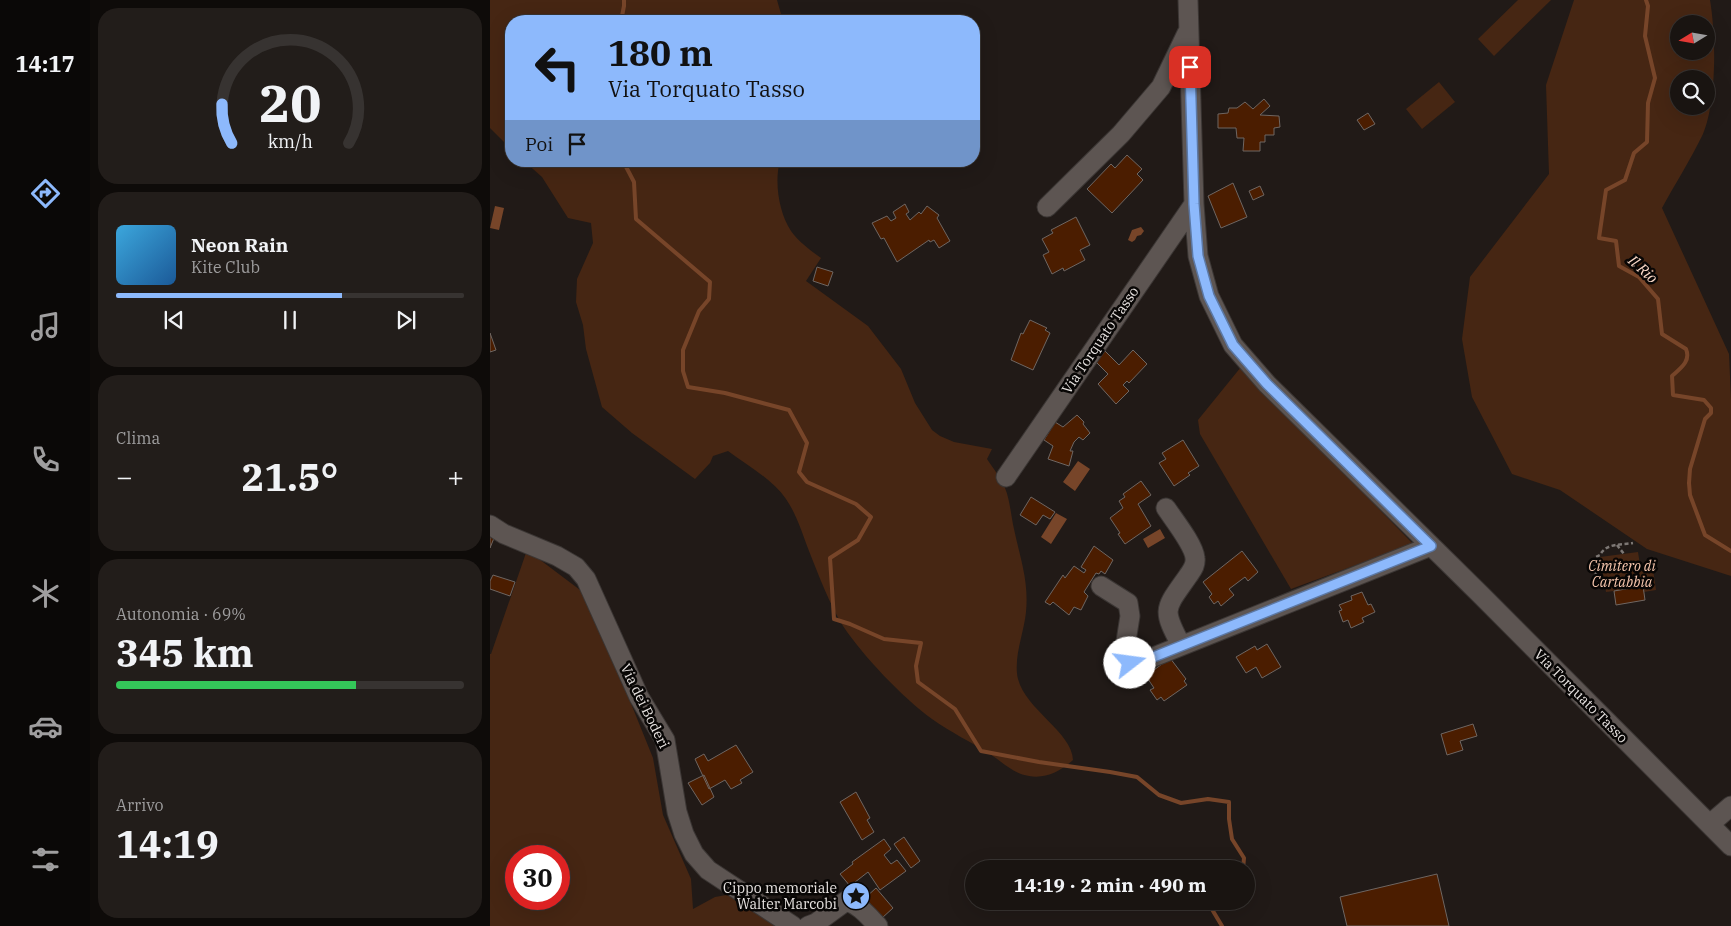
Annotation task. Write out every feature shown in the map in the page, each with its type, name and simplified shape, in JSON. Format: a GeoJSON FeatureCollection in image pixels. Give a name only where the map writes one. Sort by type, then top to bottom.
{"type":"FeatureCollection","features":[{"type":"Feature","properties":{"kind":"street","name":"Via Torquato Tasso"},"geometry":{"type":"LineString","coordinates":[[1188,0],[1194,204],[1198,256],[1209,296],[1233,345],[1267,384],[1731,846]]}},
{"type":"Feature","properties":{"kind":"street","name":"Via Torquato Tasso"},"geometry":{"type":"LineString","coordinates":[[1047,207],[1121,134],[1161,87],[1189,29]]}},
{"type":"Feature","properties":{"kind":"street","name":"Via Torquato Tasso"},"geometry":{"type":"LineString","coordinates":[[1006,477],[1194,204]]}},
{"type":"Feature","properties":{"kind":"street"},"geometry":{"type":"LineString","coordinates":[[1166,508],[1195,557],[1194,567],[1171,600],[1167,611],[1169,622],[1181,645]]}},
{"type":"Feature","properties":{"kind":"street","name":"Via dei Boderi"},"geometry":{"type":"LineString","coordinates":[[490,525],[504,534],[557,556],[576,567],[586,579],[638,697],[665,740],[677,812],[684,834],[694,854],[708,870],[793,926]]}},
{"type":"Feature","properties":{"kind":"street"},"geometry":{"type":"LineString","coordinates":[[1101,586],[1128,603],[1130,616],[1124,654],[1126,661],[1130,663],[1151,658],[1431,546]]}},
{"type":"Feature","properties":{"kind":"street"},"geometry":{"type":"LineString","coordinates":[[1710,824],[1731,806]]}},
{"type":"Feature","properties":{"kind":"street"},"geometry":{"type":"LineString","coordinates":[[808,926],[846,902],[854,903],[878,926]]}},
{"type":"Feature","properties":{"kind":"path"},"geometry":{"type":"LineString","coordinates":[[1596,575],[1594,558],[1600,555],[1603,550],[1608,546],[1633,543]]}},
{"type":"Feature","properties":{"kind":"path"},"geometry":{"type":"LineString","coordinates":[[1617,545],[1624,554]]}},
{"type":"Feature","properties":{"kind":"green space"},"geometry":{"type":"Polygon","coordinates":[[[490,0],[777,0],[781,15],[505,15],[505,143],[490,128],[490,0]]]}},
{"type":"Feature","properties":{"kind":"green space"},"geometry":{"type":"Polygon","coordinates":[[[1518,0],[1551,0],[1494,56],[1478,39],[1518,0]]]}},
{"type":"Feature","properties":{"kind":"green space"},"geometry":{"type":"Polygon","coordinates":[[[1574,0],[1710,0],[1712,15],[1670,15],[1670,60],[1714,60],[1714,68],[1714,70],[1670,70],[1670,115],[1709,115],[1703,134],[1662,208],[1729,354],[1731,399],[1731,576],[1647,549],[1560,490],[1512,474],[1472,397],[1462,339],[1470,277],[1549,174],[1546,85],[1574,0]]]}},
{"type":"Feature","properties":{"kind":"green space"},"geometry":{"type":"Polygon","coordinates":[[[1439,82],[1455,102],[1422,129],[1406,109],[1439,82]]]}},
{"type":"Feature","properties":{"kind":"green space"},"geometry":{"type":"Polygon","coordinates":[[[531,167],[778,167],[777,178],[779,197],[787,224],[798,239],[821,258],[806,281],[868,326],[901,369],[915,403],[932,430],[954,442],[992,449],[987,459],[1007,493],[1025,580],[1027,601],[1018,654],[1018,679],[1030,701],[1065,740],[1071,750],[1073,760],[1058,771],[1047,775],[1035,777],[1024,775],[932,719],[908,700],[884,676],[843,626],[824,589],[793,511],[774,485],[728,451],[713,456],[710,463],[695,479],[632,433],[602,407],[586,349],[583,325],[576,302],[577,279],[593,243],[591,223],[568,218],[542,177],[531,167]]]}},
{"type":"Feature","properties":{"kind":"green space"},"geometry":{"type":"Polygon","coordinates":[[[1241,367],[1413,544],[1291,589],[1200,434],[1198,420],[1241,367]]]}},
{"type":"Feature","properties":{"kind":"green space"},"geometry":{"type":"Polygon","coordinates":[[[527,550],[596,602],[613,659],[653,758],[663,815],[691,879],[693,909],[715,897],[732,894],[764,913],[775,926],[490,926],[490,654],[527,550]]]}},
{"type":"Feature","properties":{"kind":"green space","name":"Cimitero di Cartabbia"},"geometry":{"type":"Polygon","coordinates":[[[1638,552],[1641,571],[1653,569],[1656,590],[1644,592],[1645,600],[1616,605],[1614,591],[1606,592],[1600,557],[1638,552]]]}},
{"type":"Feature","properties":{"kind":"shaded area"},"geometry":{"type":"Polygon","coordinates":[[[495,206],[504,208],[499,230],[490,228],[495,206]]]}},
{"type":"Feature","properties":{"kind":"shaded area"},"geometry":{"type":"Polygon","coordinates":[[[1141,227],[1144,231],[1141,235],[1137,236],[1132,242],[1128,240],[1132,230],[1141,227]]]}},
{"type":"Feature","properties":{"kind":"shaded area"},"geometry":{"type":"Polygon","coordinates":[[[1078,461],[1090,469],[1075,491],[1063,482],[1078,461]]]}},
{"type":"Feature","properties":{"kind":"shaded area"},"geometry":{"type":"Polygon","coordinates":[[[1056,513],[1067,519],[1051,544],[1041,537],[1056,513]]]}},
{"type":"Feature","properties":{"kind":"shaded area"},"geometry":{"type":"Polygon","coordinates":[[[1160,529],[1165,538],[1148,548],[1143,539],[1160,529]]]}},
{"type":"Feature","properties":{"kind":"building"},"geometry":{"type":"Polygon","coordinates":[[[1264,99],[1270,106],[1260,115],[1279,116],[1280,127],[1274,128],[1274,135],[1265,135],[1265,142],[1260,142],[1260,151],[1243,151],[1244,138],[1237,138],[1236,128],[1218,128],[1218,114],[1228,113],[1229,108],[1237,108],[1245,102],[1253,109],[1264,99]]]}},
{"type":"Feature","properties":{"kind":"building"},"geometry":{"type":"Polygon","coordinates":[[[1368,113],[1375,124],[1364,130],[1357,120],[1368,113]]]}},
{"type":"Feature","properties":{"kind":"building"},"geometry":{"type":"Polygon","coordinates":[[[1127,155],[1142,169],[1137,174],[1143,180],[1112,213],[1087,189],[1111,164],[1115,168],[1127,155]]]}},
{"type":"Feature","properties":{"kind":"building"},"geometry":{"type":"Polygon","coordinates":[[[1233,183],[1247,217],[1221,228],[1208,196],[1233,183]]]}},
{"type":"Feature","properties":{"kind":"building"},"geometry":{"type":"Polygon","coordinates":[[[1260,186],[1264,195],[1253,200],[1249,191],[1260,186]]]}},
{"type":"Feature","properties":{"kind":"building"},"geometry":{"type":"Polygon","coordinates":[[[905,204],[909,212],[906,214],[910,220],[919,212],[921,214],[927,206],[939,215],[937,218],[950,241],[939,248],[934,240],[930,242],[929,240],[897,262],[884,238],[881,239],[872,223],[887,216],[891,221],[896,218],[893,212],[905,204]]]}},
{"type":"Feature","properties":{"kind":"building"},"geometry":{"type":"Polygon","coordinates":[[[1076,217],[1090,245],[1080,250],[1085,260],[1064,271],[1063,268],[1052,274],[1043,255],[1049,252],[1042,239],[1053,233],[1051,230],[1076,217]]]}},
{"type":"Feature","properties":{"kind":"building"},"geometry":{"type":"Polygon","coordinates":[[[817,267],[833,272],[828,286],[813,281],[817,267]]]}},
{"type":"Feature","properties":{"kind":"building"},"geometry":{"type":"Polygon","coordinates":[[[1030,320],[1047,328],[1045,330],[1050,333],[1033,370],[1011,360],[1021,333],[1023,334],[1030,320]]]}},
{"type":"Feature","properties":{"kind":"building"},"geometry":{"type":"Polygon","coordinates":[[[490,333],[496,350],[490,352],[490,333]]]}},
{"type":"Feature","properties":{"kind":"building"},"geometry":{"type":"Polygon","coordinates":[[[1104,350],[1119,365],[1133,350],[1147,364],[1129,383],[1127,381],[1123,385],[1129,391],[1116,404],[1098,384],[1108,374],[1094,360],[1104,350]]]}},
{"type":"Feature","properties":{"kind":"building"},"geometry":{"type":"Polygon","coordinates":[[[1077,415],[1084,422],[1083,424],[1090,433],[1083,440],[1079,437],[1074,442],[1070,451],[1073,451],[1069,466],[1048,459],[1053,446],[1044,440],[1055,422],[1063,427],[1077,415]]]}},
{"type":"Feature","properties":{"kind":"building"},"geometry":{"type":"Polygon","coordinates":[[[1183,440],[1199,466],[1174,486],[1159,463],[1166,459],[1162,453],[1183,440]]]}},
{"type":"Feature","properties":{"kind":"building"},"geometry":{"type":"Polygon","coordinates":[[[1141,481],[1151,495],[1138,504],[1151,526],[1125,544],[1110,518],[1123,508],[1119,501],[1125,497],[1123,494],[1141,481]]]}},
{"type":"Feature","properties":{"kind":"building"},"geometry":{"type":"Polygon","coordinates":[[[1031,497],[1055,512],[1050,519],[1043,515],[1036,525],[1020,515],[1031,497]]]}},
{"type":"Feature","properties":{"kind":"building"},"geometry":{"type":"Polygon","coordinates":[[[490,536],[494,538],[490,548],[490,536]]]}},
{"type":"Feature","properties":{"kind":"building"},"geometry":{"type":"Polygon","coordinates":[[[1094,546],[1113,560],[1105,574],[1101,571],[1099,574],[1096,573],[1084,592],[1088,596],[1081,610],[1074,607],[1069,615],[1053,602],[1050,605],[1045,602],[1063,575],[1065,578],[1074,566],[1084,573],[1086,570],[1081,567],[1094,546]]]}},
{"type":"Feature","properties":{"kind":"building"},"geometry":{"type":"Polygon","coordinates":[[[1242,551],[1258,572],[1248,581],[1245,577],[1229,589],[1234,595],[1221,606],[1218,601],[1214,604],[1209,597],[1212,594],[1203,582],[1242,551]]]}},
{"type":"Feature","properties":{"kind":"building"},"geometry":{"type":"Polygon","coordinates":[[[493,575],[515,582],[510,596],[490,589],[490,581],[493,575]]]}},
{"type":"Feature","properties":{"kind":"building"},"geometry":{"type":"Polygon","coordinates":[[[1643,586],[1645,600],[1616,605],[1614,591],[1643,586]]]}},
{"type":"Feature","properties":{"kind":"building"},"geometry":{"type":"Polygon","coordinates":[[[1362,592],[1368,605],[1371,604],[1375,612],[1362,618],[1364,622],[1351,628],[1348,620],[1343,622],[1339,611],[1342,610],[1339,605],[1352,600],[1351,596],[1362,592]]]}},
{"type":"Feature","properties":{"kind":"building"},"geometry":{"type":"Polygon","coordinates":[[[1267,644],[1281,667],[1262,678],[1256,667],[1246,673],[1236,657],[1255,646],[1257,650],[1267,644]]]}},
{"type":"Feature","properties":{"kind":"building"},"geometry":{"type":"Polygon","coordinates":[[[1170,658],[1186,679],[1184,681],[1187,685],[1164,701],[1161,697],[1157,700],[1150,690],[1154,688],[1146,676],[1170,658]]]}},
{"type":"Feature","properties":{"kind":"building"},"geometry":{"type":"Polygon","coordinates":[[[1473,724],[1477,736],[1460,741],[1463,750],[1447,755],[1441,734],[1473,724]]]}},
{"type":"Feature","properties":{"kind":"building"},"geometry":{"type":"Polygon","coordinates":[[[736,745],[753,772],[740,780],[742,783],[731,789],[725,780],[709,789],[695,759],[704,754],[708,761],[736,745]]]}},
{"type":"Feature","properties":{"kind":"building"},"geometry":{"type":"Polygon","coordinates":[[[704,775],[714,797],[702,805],[688,783],[704,775]]]}},
{"type":"Feature","properties":{"kind":"building"},"geometry":{"type":"Polygon","coordinates":[[[856,792],[870,818],[867,820],[874,832],[862,840],[840,802],[856,792]]]}},
{"type":"Feature","properties":{"kind":"building"},"geometry":{"type":"Polygon","coordinates":[[[904,837],[920,861],[911,868],[894,844],[904,837]]]}},
{"type":"Feature","properties":{"kind":"building"},"geometry":{"type":"Polygon","coordinates":[[[884,839],[891,849],[884,855],[891,864],[897,860],[906,871],[880,890],[868,872],[850,886],[840,874],[853,864],[852,862],[884,839]]]}},
{"type":"Feature","properties":{"kind":"building"},"geometry":{"type":"Polygon","coordinates":[[[1437,874],[1449,926],[1347,926],[1340,897],[1437,874]]]}},
{"type":"Feature","properties":{"kind":"building"},"geometry":{"type":"Polygon","coordinates":[[[876,888],[893,908],[882,918],[865,898],[876,888]]]}},
{"type":"Feature","properties":{"kind":"waterway"},"geometry":{"type":"LineString","coordinates":[[622,15],[624,0]]}},
{"type":"Feature","properties":{"kind":"waterway","name":"Il Rio"},"geometry":{"type":"LineString","coordinates":[[1646,0],[1648,6],[1645,36],[1655,78],[1648,103],[1647,142],[1634,153],[1625,180],[1606,190],[1599,238],[1616,241],[1619,266],[1639,277],[1658,299],[1662,334],[1686,349],[1686,361],[1672,376],[1673,395],[1704,400],[1711,408],[1711,413],[1705,419],[1690,469],[1690,495],[1705,535],[1731,551]]}},
{"type":"Feature","properties":{"kind":"waterway"},"geometry":{"type":"LineString","coordinates":[[626,167],[634,182],[636,219],[710,282],[709,299],[699,311],[683,350],[683,371],[688,387],[725,393],[789,410],[807,443],[799,472],[807,482],[856,504],[871,517],[858,540],[830,558],[834,619],[884,639],[921,643],[916,666],[918,682],[955,709],[981,751],[1137,777],[1159,795],[1181,803],[1208,799],[1229,802],[1232,839],[1244,860]]}},
{"type":"Feature","properties":{"kind":"waterway"},"geometry":{"type":"LineString","coordinates":[[1212,910],[1222,926]]}},
{"type":"Feature","properties":{"kind":"place","name":"Cippo memoriale Walter Marcobi"},"geometry":{"type":"Point","coordinates":[856,896]}},
{"type":"Feature","properties":{"kind":"route"},"geometry":{"type":"LineString","coordinates":[[1130,663],[1151,658],[1431,546],[1267,384],[1233,345],[1209,296],[1198,256],[1194,204],[1190,67]]}}]}
